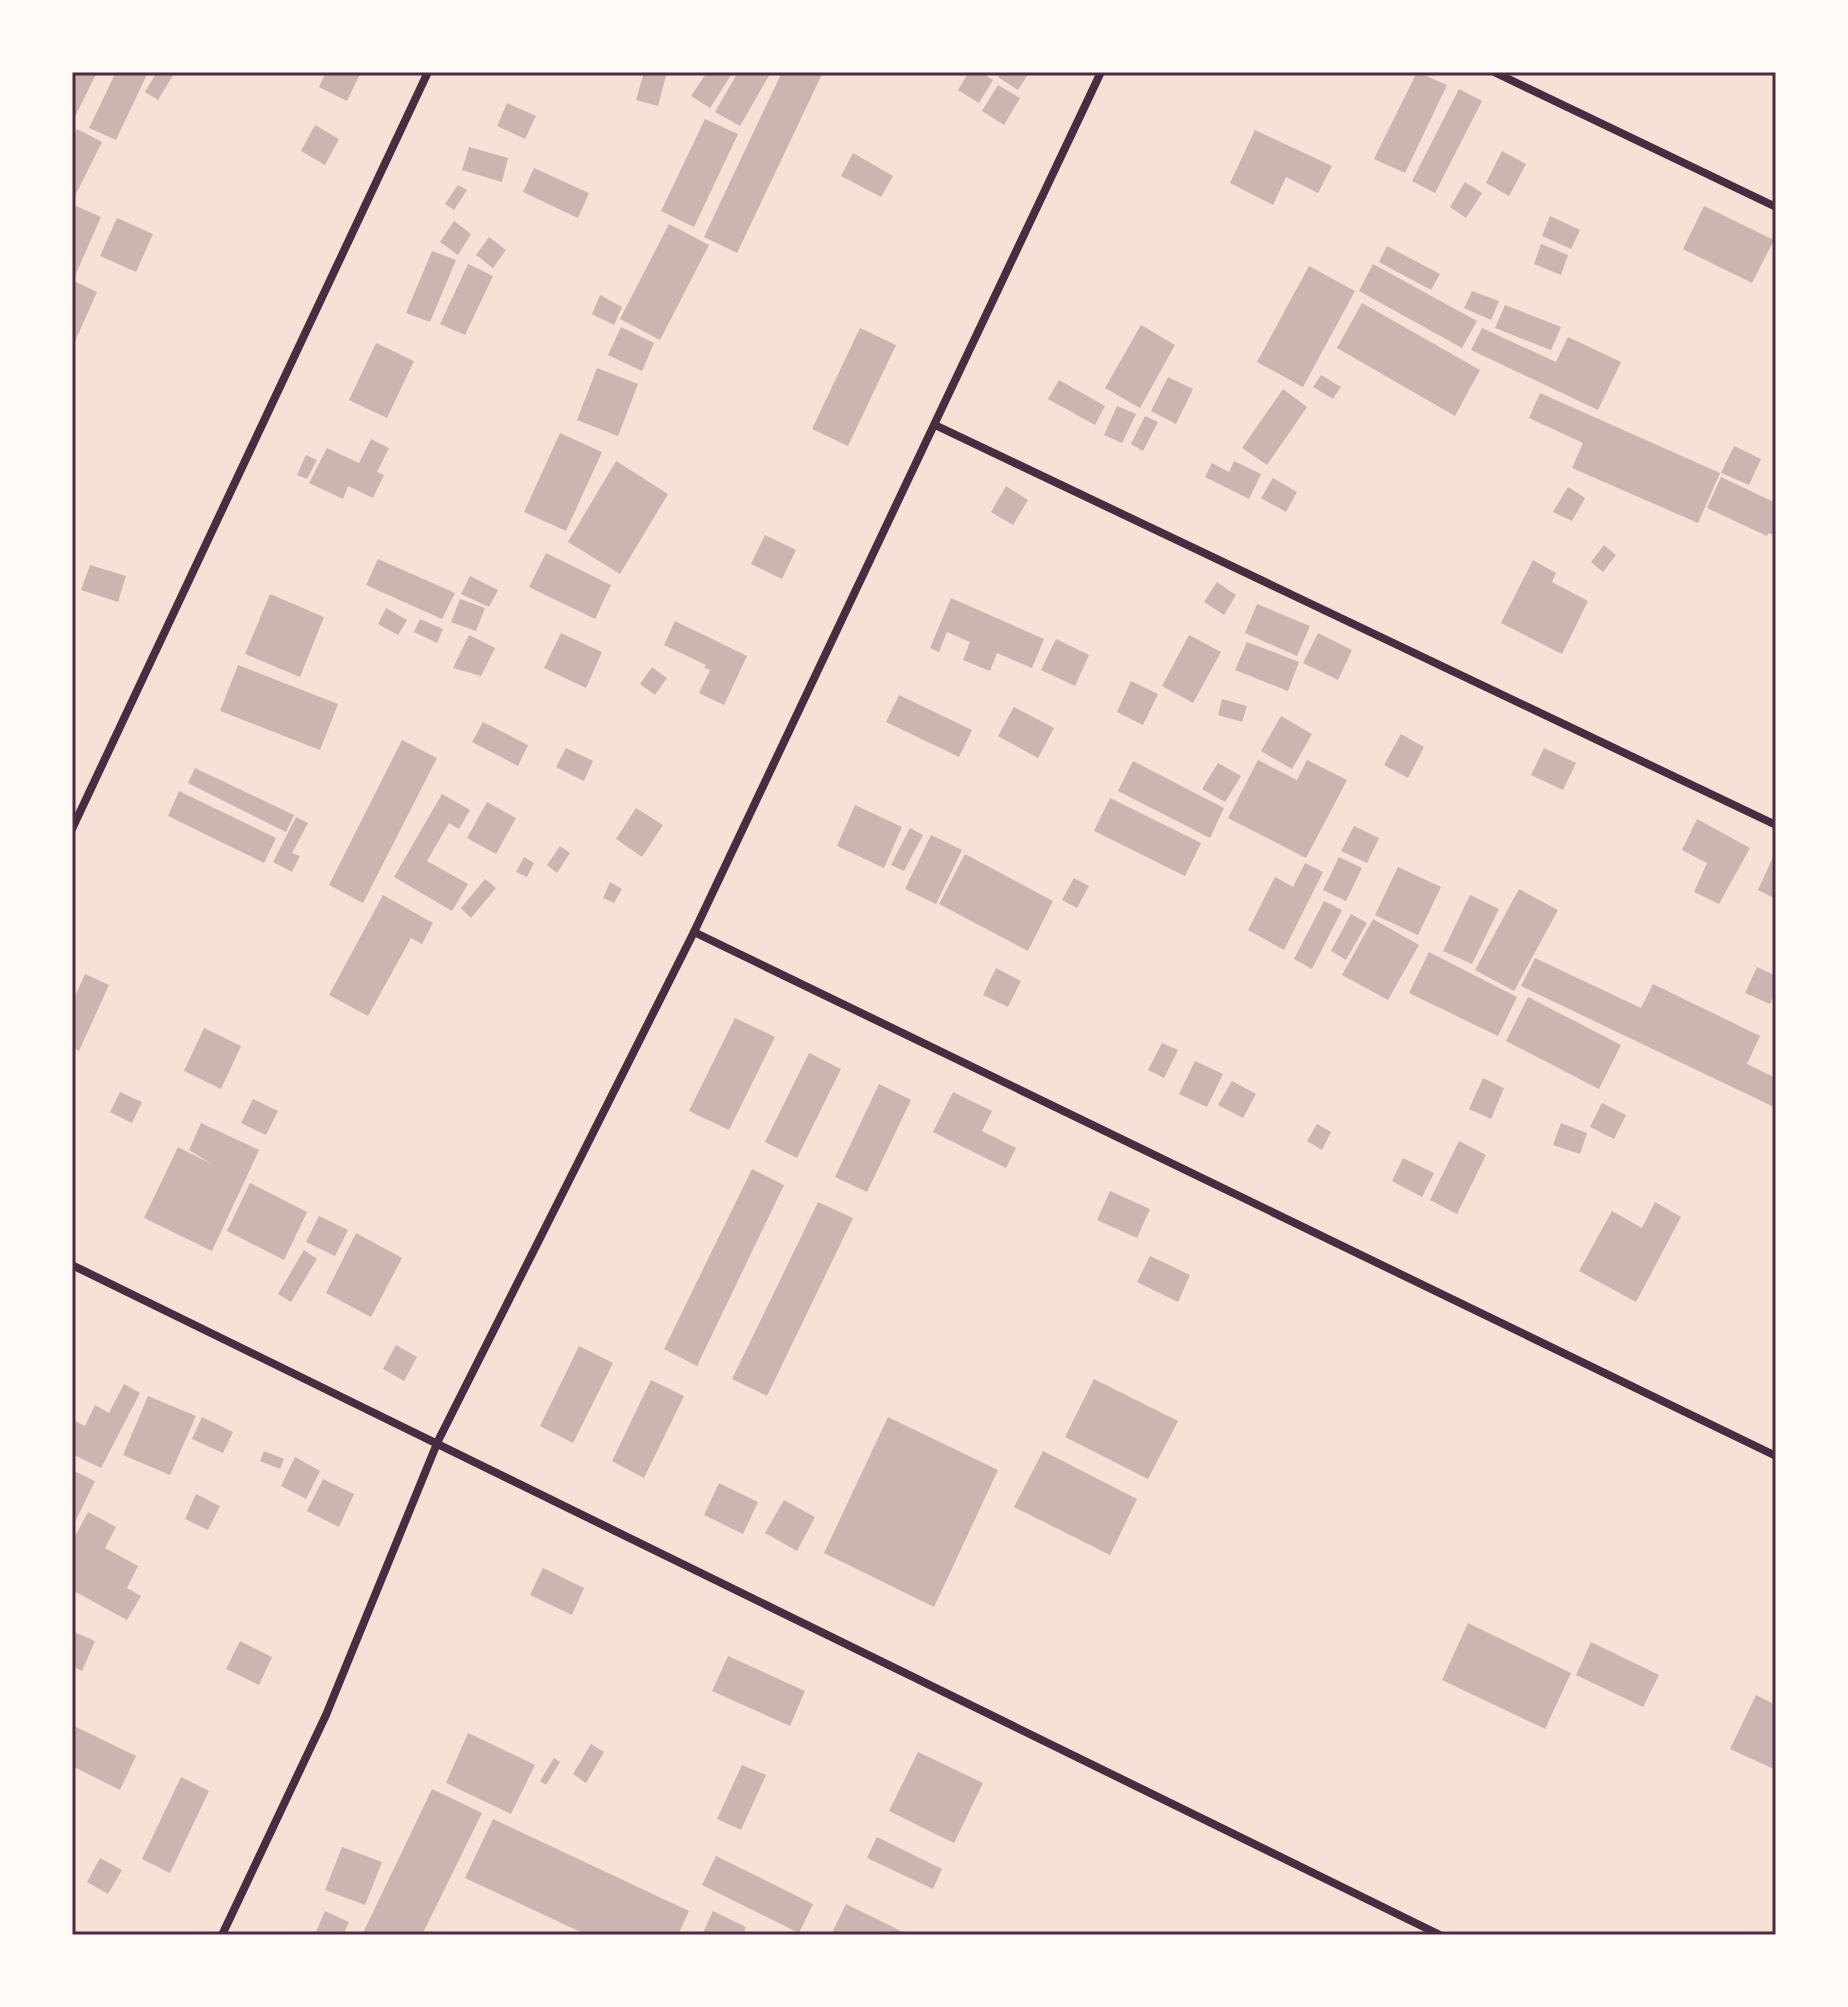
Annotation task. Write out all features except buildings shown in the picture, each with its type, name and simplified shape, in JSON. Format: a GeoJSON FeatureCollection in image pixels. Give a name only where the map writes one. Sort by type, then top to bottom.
{"type":"FeatureCollection","features":[{"type":"Feature","properties":{"kind":"street"},"geometry":{"type":"LineString","coordinates":[[72,829],[428,72]]}},
{"type":"Feature","properties":{"kind":"street"},"geometry":{"type":"LineString","coordinates":[[222,1935],[326,1715],[438,1441],[694,932],[1101,72]]}},
{"type":"Feature","properties":{"kind":"street"},"geometry":{"type":"LineString","coordinates":[[1494,72],[1776,207]]}},
{"type":"Feature","properties":{"kind":"street"},"geometry":{"type":"LineString","coordinates":[[935,425],[1776,825]]}},
{"type":"Feature","properties":{"kind":"street"},"geometry":{"type":"LineString","coordinates":[[694,932],[1776,1456]]}},
{"type":"Feature","properties":{"kind":"street"},"geometry":{"type":"LineString","coordinates":[[72,1265],[438,1441],[1440,1935]]}}]}
